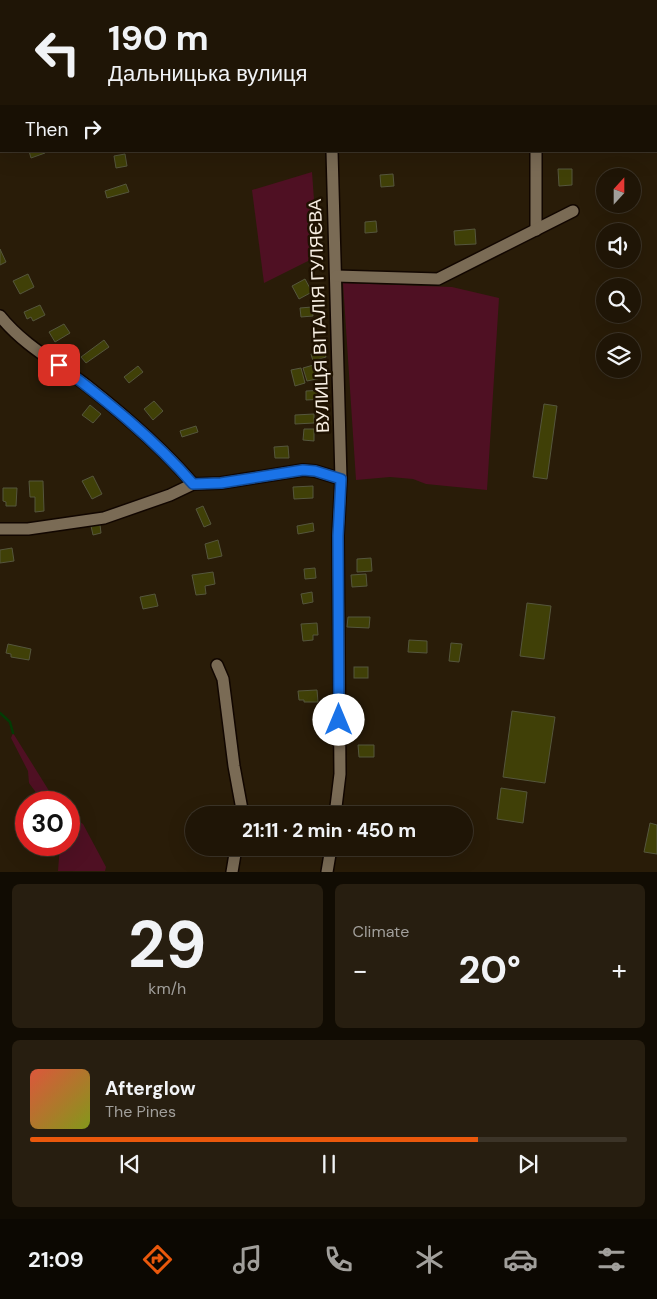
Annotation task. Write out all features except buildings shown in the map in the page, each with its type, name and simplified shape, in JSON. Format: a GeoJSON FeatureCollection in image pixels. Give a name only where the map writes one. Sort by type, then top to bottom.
{"type":"FeatureCollection","features":[{"type":"Feature","properties":{"kind":"street","name":"ВУЛИЦЯ ВІТАЛІЯ ГУЛЯЄВА"},"geometry":{"type":"LineString","coordinates":[[332,152],[341,479],[338,536],[340,774],[336,806]]}},
{"type":"Feature","properties":{"kind":"street"},"geometry":{"type":"LineString","coordinates":[[536,152],[536,230]]}},
{"type":"Feature","properties":{"kind":"street"},"geometry":{"type":"LineString","coordinates":[[336,276],[438,280],[573,211]]}},
{"type":"Feature","properties":{"kind":"street"},"geometry":{"type":"LineString","coordinates":[[0,316],[19,336],[86,385],[129,421],[158,447],[193,484]]}},
{"type":"Feature","properties":{"kind":"street"},"geometry":{"type":"LineString","coordinates":[[3,531],[104,518],[170,495],[193,484],[221,483],[303,470],[315,471],[341,479]]}},
{"type":"Feature","properties":{"kind":"street"},"geometry":{"type":"LineString","coordinates":[[217,665],[223,679],[241,806]]}},
{"type":"Feature","properties":{"kind":"street"},"geometry":{"type":"LineString","coordinates":[[232,872],[235,856]]}},
{"type":"Feature","properties":{"kind":"street"},"geometry":{"type":"LineString","coordinates":[[328,856],[328,872]]}},
{"type":"Feature","properties":{"kind":"shaded area"},"geometry":{"type":"Polygon","coordinates":[[[312,172],[318,256],[264,283],[252,190],[312,172]]]}},
{"type":"Feature","properties":{"kind":"shaded area"},"geometry":{"type":"Polygon","coordinates":[[[343,283],[452,287],[499,298],[487,490],[426,484],[413,479],[390,477],[356,480],[343,283]]]}},
{"type":"Feature","properties":{"kind":"shaded area"},"geometry":{"type":"Polygon","coordinates":[[[13,733],[49,791],[35,791],[29,783],[28,771],[11,738],[13,733]]]}},
{"type":"Feature","properties":{"kind":"shaded area"},"geometry":{"type":"Polygon","coordinates":[[[80,822],[83,824],[106,867],[105,871],[58,871],[59,856],[80,856],[80,822]]]}},
{"type":"Feature","properties":{"kind":"waterway"},"geometry":{"type":"LineString","coordinates":[[0,713],[10,722],[13,733]]}},
{"type":"Feature","properties":{"kind":"route"},"geometry":{"type":"LineString","coordinates":[[59,365],[129,421],[158,447],[193,484],[221,483],[303,470],[315,471],[341,479],[338,536],[339,720]]}}]}
